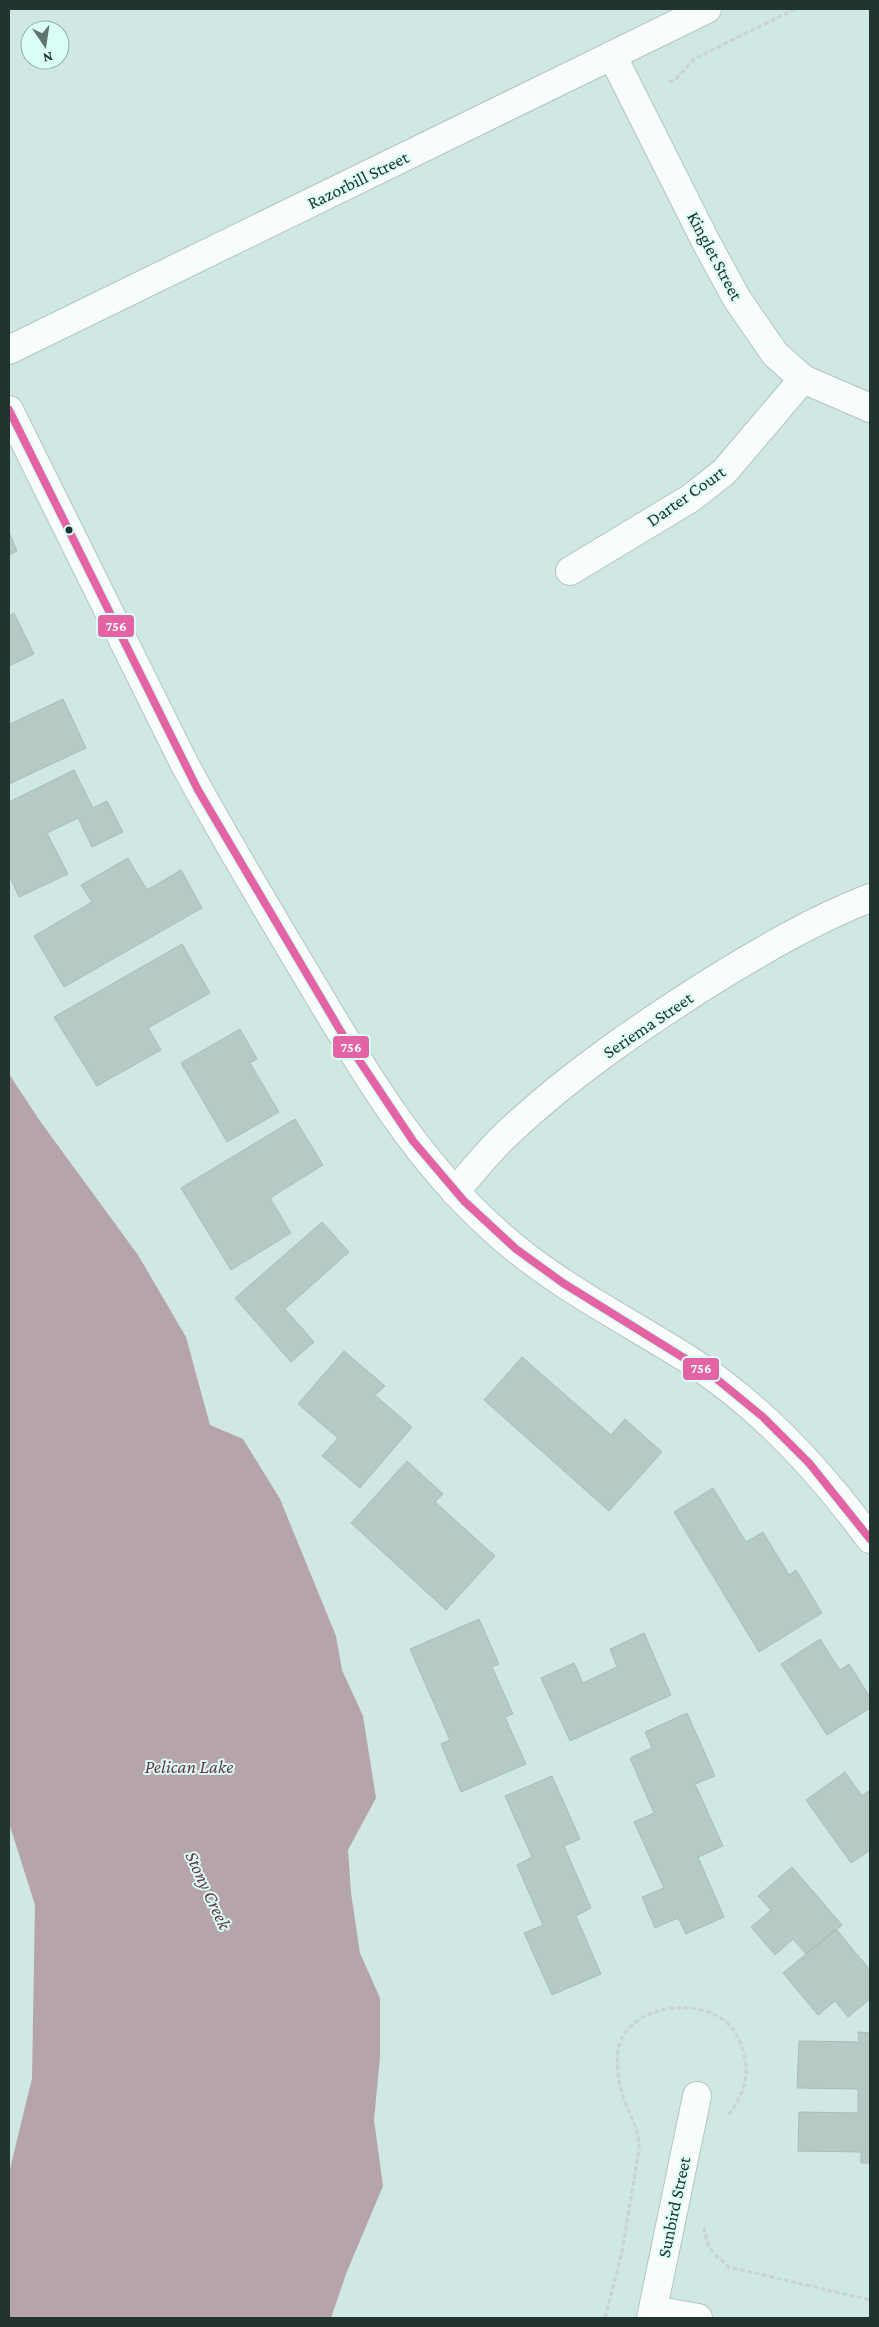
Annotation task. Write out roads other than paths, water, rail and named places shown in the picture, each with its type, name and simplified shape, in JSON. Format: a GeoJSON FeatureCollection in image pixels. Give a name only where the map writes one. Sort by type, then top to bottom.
{"type":"FeatureCollection","features":[{"type":"Feature","properties":{"kind":"street","name":"Razorbill Street"},"geometry":{"type":"LineString","coordinates":[[9,350],[707,9]]}},
{"type":"Feature","properties":{"kind":"street","name":"Kinglet Street"},"geometry":{"type":"LineString","coordinates":[[612,55],[707,244],[737,298],[775,354],[803,378],[870,408]]}},
{"type":"Feature","properties":{"kind":"street","name":"Darter Court"},"geometry":{"type":"LineString","coordinates":[[570,571],[690,498],[724,472],[803,378]]}},
{"type":"Feature","properties":{"kind":"street"},"geometry":{"type":"LineString","coordinates":[[9,410],[184,763],[212,815],[359,1064],[395,1118],[455,1192],[528,1260],[581,1296],[686,1358],[746,1402],[790,1442],[842,1501],[870,1539]]}},
{"type":"Feature","properties":{"kind":"street","name":"Seriema Street"},"geometry":{"type":"LineString","coordinates":[[455,1192],[510,1130],[580,1072],[652,1021],[769,946],[815,922],[870,898]]}},
{"type":"Feature","properties":{"kind":"street","name":"Sunbird Street"},"geometry":{"type":"LineString","coordinates":[[652,2314],[697,2096]]}},
{"type":"Feature","properties":{"kind":"street"},"geometry":{"type":"LineString","coordinates":[[652,2314],[698,2318]]}},
{"type":"Feature","properties":{"kind":"water","name":"Pelican Lake"},"geometry":{"type":"Polygon","coordinates":[[[9,1074],[40,1121],[138,1255],[186,1337],[210,1425],[243,1439],[280,1499],[336,1636],[342,1670],[363,1716],[376,1798],[348,1850],[351,1893],[360,1953],[380,1998],[380,2057],[374,2120],[383,2186],[346,2274],[331,2318],[9,2318],[9,2173],[32,2078],[35,1905],[9,1823],[9,1074]]]}},
{"type":"Feature","properties":{"kind":"water label","name":"Stony Creek"},"geometry":{"type":"Point","coordinates":[209,1890]}}]}
